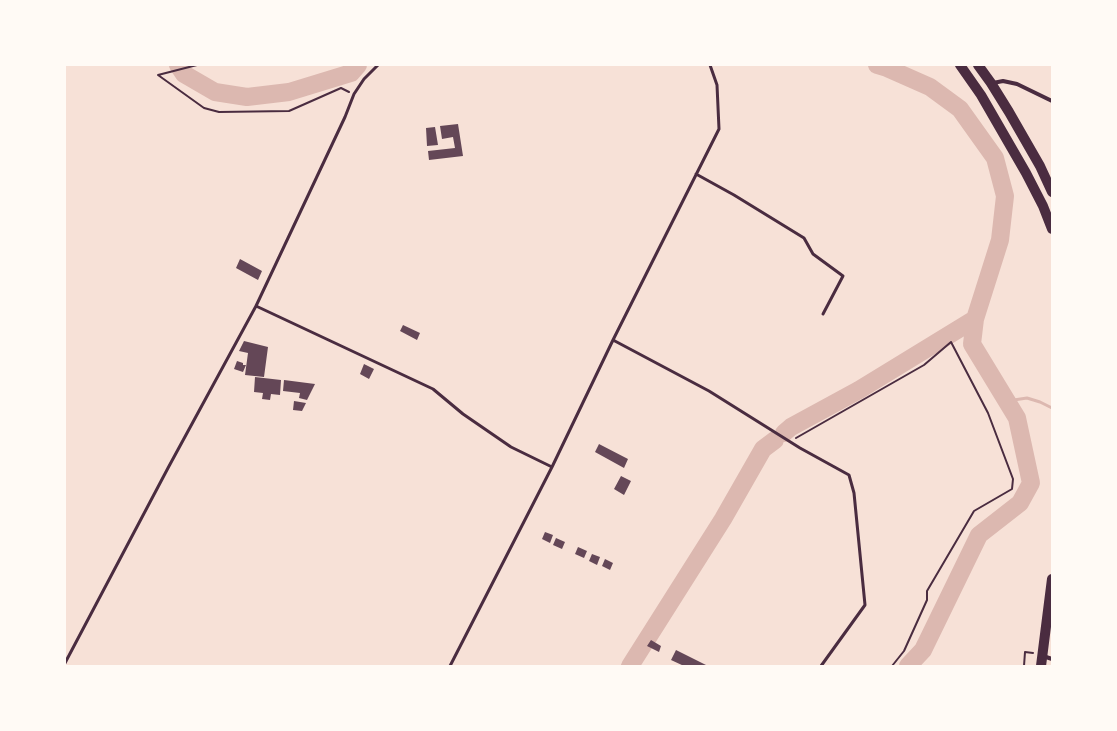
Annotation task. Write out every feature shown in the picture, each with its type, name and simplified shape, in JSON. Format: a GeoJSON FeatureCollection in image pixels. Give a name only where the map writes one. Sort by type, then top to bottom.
{"type":"FeatureCollection","features":[{"type":"Feature","properties":{"kind":"main road"},"geometry":{"type":"LineString","coordinates":[[960,65],[981,95],[1026,173],[1043,206],[1052,229]]}},
{"type":"Feature","properties":{"kind":"main road"},"geometry":{"type":"LineString","coordinates":[[978,65],[991,83],[1040,166],[1052,192]]}},
{"type":"Feature","properties":{"kind":"main road"},"geometry":{"type":"LineString","coordinates":[[1041,666],[1052,579]]}},
{"type":"Feature","properties":{"kind":"street"},"geometry":{"type":"LineString","coordinates":[[991,83],[1003,81],[1017,84],[1052,101]]}},
{"type":"Feature","properties":{"kind":"street"},"geometry":{"type":"LineString","coordinates":[[1042,655],[1052,659]]}},
{"type":"Feature","properties":{"kind":"lane"},"geometry":{"type":"LineString","coordinates":[[65,663],[256,306],[345,117],[354,94],[364,79],[378,65]]}},
{"type":"Feature","properties":{"kind":"lane"},"geometry":{"type":"LineString","coordinates":[[450,666],[552,467],[613,340],[719,128],[717,86],[710,65]]}},
{"type":"Feature","properties":{"kind":"lane"},"geometry":{"type":"LineString","coordinates":[[696,174],[734,195],[804,238],[813,254],[843,276],[823,314]]}},
{"type":"Feature","properties":{"kind":"lane"},"geometry":{"type":"LineString","coordinates":[[256,306],[433,389],[464,414],[511,447],[552,467]]}},
{"type":"Feature","properties":{"kind":"lane"},"geometry":{"type":"LineString","coordinates":[[613,340],[709,391],[789,441],[849,475],[854,493],[865,605],[821,666]]}},
{"type":"Feature","properties":{"kind":"path"},"geometry":{"type":"LineString","coordinates":[[197,65],[158,75],[204,108],[219,112],[289,111],[342,88],[354,94]]}},
{"type":"Feature","properties":{"kind":"path"},"geometry":{"type":"LineString","coordinates":[[789,441],[924,365],[952,342],[988,412],[1013,479],[1012,489],[974,511],[927,591],[927,600],[904,651],[892,666]]}},
{"type":"Feature","properties":{"kind":"path"},"geometry":{"type":"LineString","coordinates":[[1024,666],[1025,652],[1042,655]]}},
{"type":"Feature","properties":{"kind":"building"},"geometry":{"type":"Polygon","coordinates":[[[458,124],[463,156],[429,160],[428,151],[455,148],[453,137],[442,139],[440,126],[458,124]]]}},
{"type":"Feature","properties":{"kind":"building"},"geometry":{"type":"Polygon","coordinates":[[[435,127],[438,145],[427,146],[426,128],[435,127]]]}},
{"type":"Feature","properties":{"kind":"building"},"geometry":{"type":"Polygon","coordinates":[[[240,259],[262,271],[258,280],[236,268],[240,259]]]}},
{"type":"Feature","properties":{"kind":"building"},"geometry":{"type":"Polygon","coordinates":[[[403,325],[420,333],[417,340],[400,331],[403,325]]]}},
{"type":"Feature","properties":{"kind":"building"},"geometry":{"type":"Polygon","coordinates":[[[244,341],[268,347],[264,377],[245,375],[248,353],[239,351],[244,341]]]}},
{"type":"Feature","properties":{"kind":"building"},"geometry":{"type":"Polygon","coordinates":[[[237,361],[243,363],[243,365],[246,365],[243,372],[234,369],[237,361]]]}},
{"type":"Feature","properties":{"kind":"building"},"geometry":{"type":"Polygon","coordinates":[[[364,364],[374,369],[369,379],[360,374],[364,364]]]}},
{"type":"Feature","properties":{"kind":"building"},"geometry":{"type":"Polygon","coordinates":[[[255,377],[281,380],[280,395],[271,394],[270,400],[262,399],[263,393],[254,392],[255,377]]]}},
{"type":"Feature","properties":{"kind":"building"},"geometry":{"type":"Polygon","coordinates":[[[284,380],[315,384],[307,400],[299,398],[300,393],[283,391],[284,380]]]}},
{"type":"Feature","properties":{"kind":"building"},"geometry":{"type":"Polygon","coordinates":[[[294,401],[306,403],[302,411],[293,410],[294,401]]]}},
{"type":"Feature","properties":{"kind":"building"},"geometry":{"type":"Polygon","coordinates":[[[599,444],[628,459],[624,468],[595,452],[599,444]]]}},
{"type":"Feature","properties":{"kind":"building"},"geometry":{"type":"Polygon","coordinates":[[[621,476],[631,481],[624,495],[614,489],[621,476]]]}},
{"type":"Feature","properties":{"kind":"building"},"geometry":{"type":"Polygon","coordinates":[[[545,532],[553,535],[550,543],[542,539],[545,532]]]}},
{"type":"Feature","properties":{"kind":"building"},"geometry":{"type":"Polygon","coordinates":[[[556,538],[565,542],[562,549],[553,545],[556,538]]]}},
{"type":"Feature","properties":{"kind":"building"},"geometry":{"type":"Polygon","coordinates":[[[578,547],[587,551],[584,558],[575,554],[578,547]]]}},
{"type":"Feature","properties":{"kind":"building"},"geometry":{"type":"Polygon","coordinates":[[[592,554],[600,557],[597,565],[589,561],[592,554]]]}},
{"type":"Feature","properties":{"kind":"building"},"geometry":{"type":"Polygon","coordinates":[[[605,559],[613,563],[610,570],[602,566],[605,559]]]}},
{"type":"Feature","properties":{"kind":"building"},"geometry":{"type":"Polygon","coordinates":[[[651,640],[661,646],[659,652],[647,646],[651,640]]]}},
{"type":"Feature","properties":{"kind":"building"},"geometry":{"type":"Polygon","coordinates":[[[676,650],[708,666],[684,666],[671,660],[676,650]]]}},
{"type":"Feature","properties":{"kind":"waterway"},"geometry":{"type":"LineString","coordinates":[[178,65],[184,74],[215,92],[247,97],[289,92],[351,73],[358,65]]}},
{"type":"Feature","properties":{"kind":"waterway"},"geometry":{"type":"LineString","coordinates":[[877,65],[930,87],[960,109],[995,158],[1005,196],[1000,240],[975,319],[972,344],[1017,418],[1031,483],[1020,503],[979,535],[923,650],[908,666]]}},
{"type":"Feature","properties":{"kind":"waterway"},"geometry":{"type":"LineString","coordinates":[[784,433],[791,427],[859,390],[975,319]]}},
{"type":"Feature","properties":{"kind":"waterway"},"geometry":{"type":"LineString","coordinates":[[1007,401],[1027,398],[1052,408]]}},
{"type":"Feature","properties":{"kind":"waterway"},"geometry":{"type":"LineString","coordinates":[[630,666],[723,519],[763,449],[775,440]]}}]}
